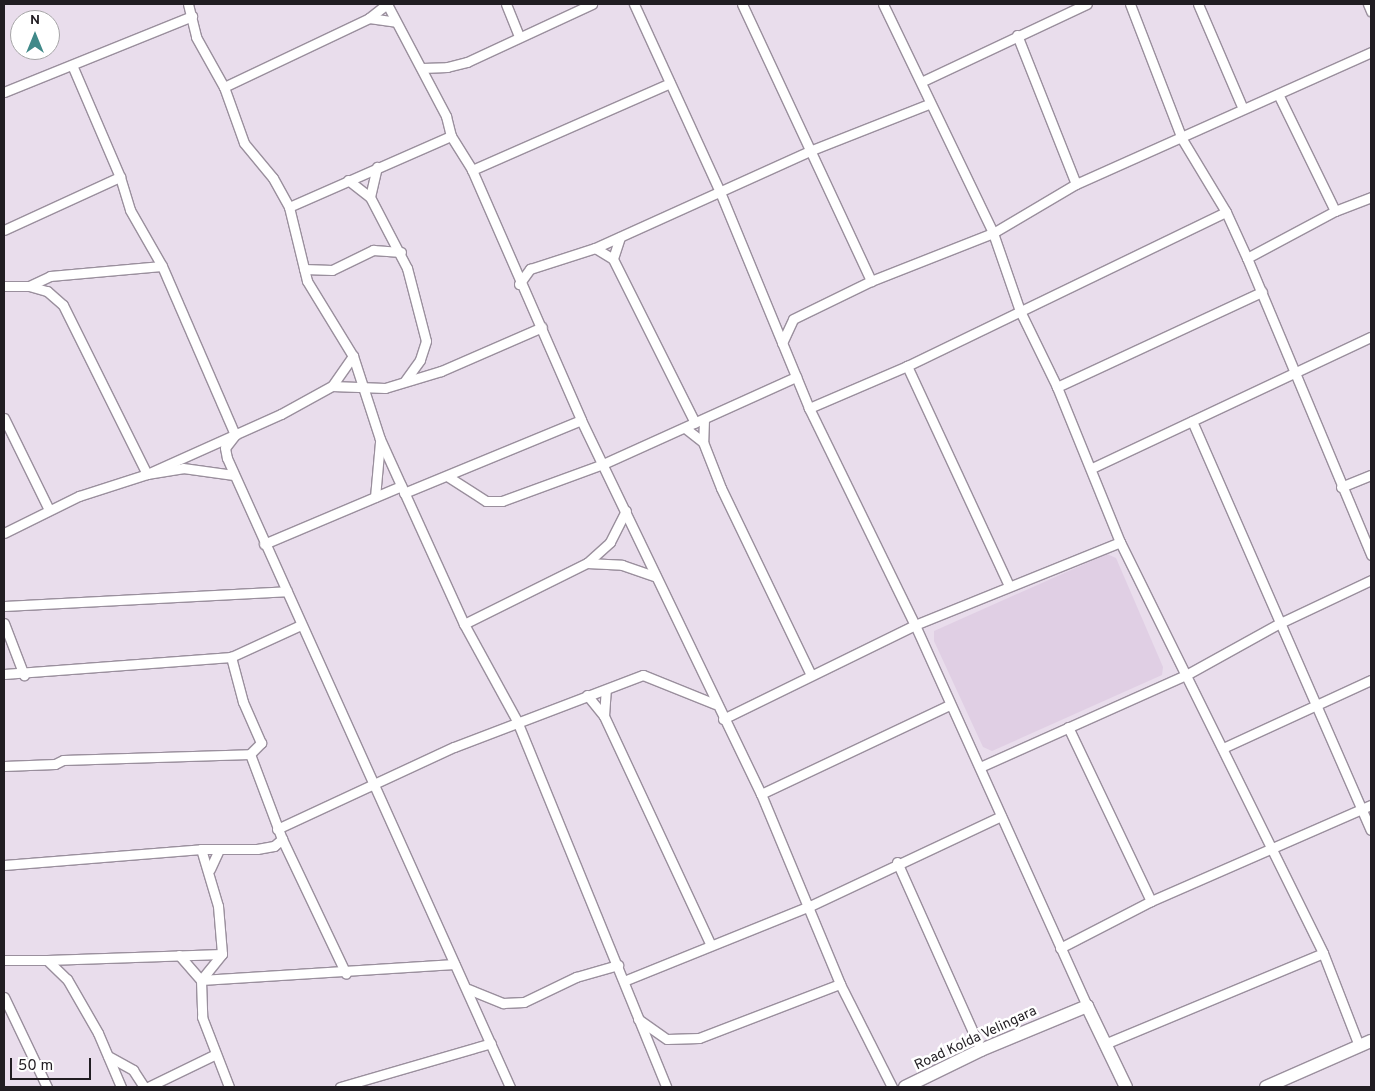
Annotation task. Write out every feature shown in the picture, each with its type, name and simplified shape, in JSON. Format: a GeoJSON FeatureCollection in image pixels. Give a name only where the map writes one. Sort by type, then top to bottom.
{"type":"FeatureCollection","features":[{"type":"Feature","properties":{"kind":"main road","name":"Road Kolda Velingara"},"geometry":{"type":"LineString","coordinates":[[904,1087],[981,1050],[1088,1006]]}},
{"type":"Feature","properties":{"kind":"main road"},"geometry":{"type":"LineString","coordinates":[[1088,1006],[1126,1087]]}},
{"type":"Feature","properties":{"kind":"main road"},"geometry":{"type":"LineString","coordinates":[[1266,1087],[1371,1041]]}},
{"type":"Feature","properties":{"kind":"street"},"geometry":{"type":"LineString","coordinates":[[188,4],[196,37],[224,87],[244,143],[272,178],[288,207],[304,269],[353,356],[380,439],[402,490],[464,624],[517,721],[618,965],[666,1087]]}},
{"type":"Feature","properties":{"kind":"street"},"geometry":{"type":"LineString","coordinates":[[224,87],[369,18],[387,4],[422,68],[451,136],[472,170],[519,284],[542,328],[581,420],[626,511],[715,704],[761,794],[810,906],[840,984],[892,1087]]}},
{"type":"Feature","properties":{"kind":"street"},"geometry":{"type":"LineString","coordinates":[[506,4],[519,36]]}},
{"type":"Feature","properties":{"kind":"street"},"geometry":{"type":"LineString","coordinates":[[422,68],[467,62],[519,36],[592,4]]}},
{"type":"Feature","properties":{"kind":"street"},"geometry":{"type":"LineString","coordinates":[[634,4],[720,192],[809,408],[915,625],[948,705],[980,767],[1060,948],[1088,1006]]}},
{"type":"Feature","properties":{"kind":"street"},"geometry":{"type":"LineString","coordinates":[[742,4],[812,150],[871,281]]}},
{"type":"Feature","properties":{"kind":"street"},"geometry":{"type":"LineString","coordinates":[[883,4],[923,81],[929,104],[993,232],[1020,311],[1057,387],[1092,468],[1120,542],[1222,748],[1269,848],[1323,953],[1359,1046]]}},
{"type":"Feature","properties":{"kind":"street"},"geometry":{"type":"LineString","coordinates":[[923,81],[1087,4]]}},
{"type":"Feature","properties":{"kind":"street"},"geometry":{"type":"LineString","coordinates":[[1130,4],[1182,139],[1226,212],[1247,258],[1296,373],[1340,487],[1371,554]]}},
{"type":"Feature","properties":{"kind":"street"},"geometry":{"type":"LineString","coordinates":[[1198,4],[1243,109]]}},
{"type":"Feature","properties":{"kind":"street"},"geometry":{"type":"LineString","coordinates":[[1368,4],[1371,11]]}},
{"type":"Feature","properties":{"kind":"street"},"geometry":{"type":"LineString","coordinates":[[4,92],[192,16]]}},
{"type":"Feature","properties":{"kind":"street"},"geometry":{"type":"LineString","coordinates":[[369,18],[396,22]]}},
{"type":"Feature","properties":{"kind":"street"},"geometry":{"type":"LineString","coordinates":[[1018,35],[1076,184]]}},
{"type":"Feature","properties":{"kind":"street"},"geometry":{"type":"LineString","coordinates":[[782,343],[793,319],[871,281],[993,232],[1076,184],[1182,139],[1243,109],[1371,52]]}},
{"type":"Feature","properties":{"kind":"street"},"geometry":{"type":"LineString","coordinates":[[72,65],[120,177],[130,210],[162,266],[235,435]]}},
{"type":"Feature","properties":{"kind":"street"},"geometry":{"type":"LineString","coordinates":[[472,170],[670,83]]}},
{"type":"Feature","properties":{"kind":"street"},"geometry":{"type":"LineString","coordinates":[[1278,94],[1335,211]]}},
{"type":"Feature","properties":{"kind":"street"},"geometry":{"type":"LineString","coordinates":[[519,284],[530,269],[595,248],[812,150],[929,104]]}},
{"type":"Feature","properties":{"kind":"street"},"geometry":{"type":"LineString","coordinates":[[288,207],[377,166],[451,136]]}},
{"type":"Feature","properties":{"kind":"street"},"geometry":{"type":"LineString","coordinates":[[370,197],[377,166]]}},
{"type":"Feature","properties":{"kind":"street"},"geometry":{"type":"LineString","coordinates":[[4,230],[120,177]]}},
{"type":"Feature","properties":{"kind":"street"},"geometry":{"type":"LineString","coordinates":[[348,180],[370,197],[390,236],[401,252],[426,341],[420,360],[405,381]]}},
{"type":"Feature","properties":{"kind":"street"},"geometry":{"type":"LineString","coordinates":[[1247,258],[1335,211],[1371,197]]}},
{"type":"Feature","properties":{"kind":"street"},"geometry":{"type":"LineString","coordinates":[[809,408],[907,366],[1226,212]]}},
{"type":"Feature","properties":{"kind":"street"},"geometry":{"type":"LineString","coordinates":[[381,250],[390,236]]}},
{"type":"Feature","properties":{"kind":"street"},"geometry":{"type":"LineString","coordinates":[[613,259],[620,237]]}},
{"type":"Feature","properties":{"kind":"street"},"geometry":{"type":"LineString","coordinates":[[595,248],[613,259],[694,423]]}},
{"type":"Feature","properties":{"kind":"street"},"geometry":{"type":"LineString","coordinates":[[304,269],[332,270],[363,253],[381,250],[401,252]]}},
{"type":"Feature","properties":{"kind":"street"},"geometry":{"type":"LineString","coordinates":[[28,286],[50,276],[162,266]]}},
{"type":"Feature","properties":{"kind":"street"},"geometry":{"type":"LineString","coordinates":[[48,291],[50,276]]}},
{"type":"Feature","properties":{"kind":"street"},"geometry":{"type":"LineString","coordinates":[[4,286],[28,286],[48,291],[63,305],[147,474]]}},
{"type":"Feature","properties":{"kind":"street"},"geometry":{"type":"LineString","coordinates":[[1057,387],[1262,292]]}},
{"type":"Feature","properties":{"kind":"street"},"geometry":{"type":"LineString","coordinates":[[332,386],[364,389],[405,381],[441,371],[542,328]]}},
{"type":"Feature","properties":{"kind":"street"},"geometry":{"type":"LineString","coordinates":[[1092,468],[1371,337]]}},
{"type":"Feature","properties":{"kind":"street"},"geometry":{"type":"LineString","coordinates":[[4,534],[49,510],[147,474],[235,435],[332,386],[353,356]]}},
{"type":"Feature","properties":{"kind":"street"},"geometry":{"type":"LineString","coordinates":[[907,366],[1009,586]]}},
{"type":"Feature","properties":{"kind":"street"},"geometry":{"type":"LineString","coordinates":[[447,476],[493,503],[603,464],[796,377]]}},
{"type":"Feature","properties":{"kind":"street"},"geometry":{"type":"LineString","coordinates":[[4,418],[49,510]]}},
{"type":"Feature","properties":{"kind":"street"},"geometry":{"type":"LineString","coordinates":[[703,442],[704,419]]}},
{"type":"Feature","properties":{"kind":"street"},"geometry":{"type":"LineString","coordinates":[[264,544],[375,497],[447,476],[581,420]]}},
{"type":"Feature","properties":{"kind":"street"},"geometry":{"type":"LineString","coordinates":[[1192,421],[1278,624],[1317,704],[1371,830]]}},
{"type":"Feature","properties":{"kind":"street"},"geometry":{"type":"LineString","coordinates":[[685,428],[703,442],[810,673]]}},
{"type":"Feature","properties":{"kind":"street"},"geometry":{"type":"LineString","coordinates":[[235,435],[225,448],[234,475],[372,784],[454,964],[468,989],[510,1087]]}},
{"type":"Feature","properties":{"kind":"street"},"geometry":{"type":"LineString","coordinates":[[375,497],[380,439]]}},
{"type":"Feature","properties":{"kind":"street"},"geometry":{"type":"LineString","coordinates":[[147,474],[183,468],[234,475]]}},
{"type":"Feature","properties":{"kind":"street"},"geometry":{"type":"LineString","coordinates":[[1340,487],[1371,475]]}},
{"type":"Feature","properties":{"kind":"street"},"geometry":{"type":"LineString","coordinates":[[464,624],[588,564],[610,542],[626,511]]}},
{"type":"Feature","properties":{"kind":"street"},"geometry":{"type":"LineString","coordinates":[[723,719],[810,673],[915,625],[1120,542]]}},
{"type":"Feature","properties":{"kind":"street"},"geometry":{"type":"LineString","coordinates":[[588,564],[622,565],[656,577]]}},
{"type":"Feature","properties":{"kind":"street"},"geometry":{"type":"LineString","coordinates":[[980,767],[1186,675],[1278,624],[1371,580]]}},
{"type":"Feature","properties":{"kind":"street"},"geometry":{"type":"LineString","coordinates":[[4,606],[286,591]]}},
{"type":"Feature","properties":{"kind":"street"},"geometry":{"type":"LineString","coordinates":[[4,623],[24,675]]}},
{"type":"Feature","properties":{"kind":"street"},"geometry":{"type":"LineString","coordinates":[[4,674],[24,675],[231,657],[302,625]]}},
{"type":"Feature","properties":{"kind":"street"},"geometry":{"type":"LineString","coordinates":[[4,766],[55,764],[63,760],[250,754],[261,743],[243,702],[231,657]]}},
{"type":"Feature","properties":{"kind":"street"},"geometry":{"type":"LineString","coordinates":[[277,829],[372,784],[517,721],[644,675],[715,704]]}},
{"type":"Feature","properties":{"kind":"street"},"geometry":{"type":"LineString","coordinates":[[1222,748],[1371,680]]}},
{"type":"Feature","properties":{"kind":"street"},"geometry":{"type":"LineString","coordinates":[[604,716],[606,690]]}},
{"type":"Feature","properties":{"kind":"street"},"geometry":{"type":"LineString","coordinates":[[587,695],[604,716],[711,945]]}},
{"type":"Feature","properties":{"kind":"street"},"geometry":{"type":"LineString","coordinates":[[761,794],[948,705]]}},
{"type":"Feature","properties":{"kind":"street"},"geometry":{"type":"LineString","coordinates":[[1068,727],[1151,901]]}},
{"type":"Feature","properties":{"kind":"street"},"geometry":{"type":"LineString","coordinates":[[250,754],[277,829],[346,974]]}},
{"type":"Feature","properties":{"kind":"street"},"geometry":{"type":"LineString","coordinates":[[1060,948],[1151,901],[1371,805]]}},
{"type":"Feature","properties":{"kind":"street"},"geometry":{"type":"LineString","coordinates":[[624,981],[810,906],[897,862],[1001,816]]}},
{"type":"Feature","properties":{"kind":"street"},"geometry":{"type":"LineString","coordinates":[[4,865],[201,849],[258,849],[274,846],[282,839]]}},
{"type":"Feature","properties":{"kind":"street"},"geometry":{"type":"LineString","coordinates":[[201,849],[210,870],[218,906],[222,954],[201,980]]}},
{"type":"Feature","properties":{"kind":"street"},"geometry":{"type":"LineString","coordinates":[[210,870],[219,850]]}},
{"type":"Feature","properties":{"kind":"street"},"geometry":{"type":"LineString","coordinates":[[897,862],[981,1050]]}},
{"type":"Feature","properties":{"kind":"street"},"geometry":{"type":"LineString","coordinates":[[1107,1043],[1323,953]]}},
{"type":"Feature","properties":{"kind":"street"},"geometry":{"type":"LineString","coordinates":[[4,960],[222,954]]}},
{"type":"Feature","properties":{"kind":"street"},"geometry":{"type":"LineString","coordinates":[[179,955],[201,980],[202,1017],[214,1055],[229,1087]]}},
{"type":"Feature","properties":{"kind":"street"},"geometry":{"type":"LineString","coordinates":[[48,960],[81,999],[121,1087]]}},
{"type":"Feature","properties":{"kind":"street"},"geometry":{"type":"LineString","coordinates":[[201,980],[346,974],[454,964]]}},
{"type":"Feature","properties":{"kind":"street"},"geometry":{"type":"LineString","coordinates":[[468,989],[504,1002],[524,1002],[576,976],[618,965]]}},
{"type":"Feature","properties":{"kind":"street"},"geometry":{"type":"LineString","coordinates":[[638,1019],[667,1039],[699,1038],[840,984]]}},
{"type":"Feature","properties":{"kind":"street"},"geometry":{"type":"LineString","coordinates":[[4,997],[47,1087]]}},
{"type":"Feature","properties":{"kind":"street"},"geometry":{"type":"LineString","coordinates":[[340,1087],[491,1043]]}},
{"type":"Feature","properties":{"kind":"street"},"geometry":{"type":"LineString","coordinates":[[108,1056],[133,1070],[146,1087],[214,1055]]}},
{"type":"Feature","properties":{"kind":"shaded area"},"geometry":{"type":"Polygon","coordinates":[[[1107,554],[1116,558],[1163,667],[1162,675],[992,751],[983,747],[934,641],[934,631],[1107,554]]]}}]}
